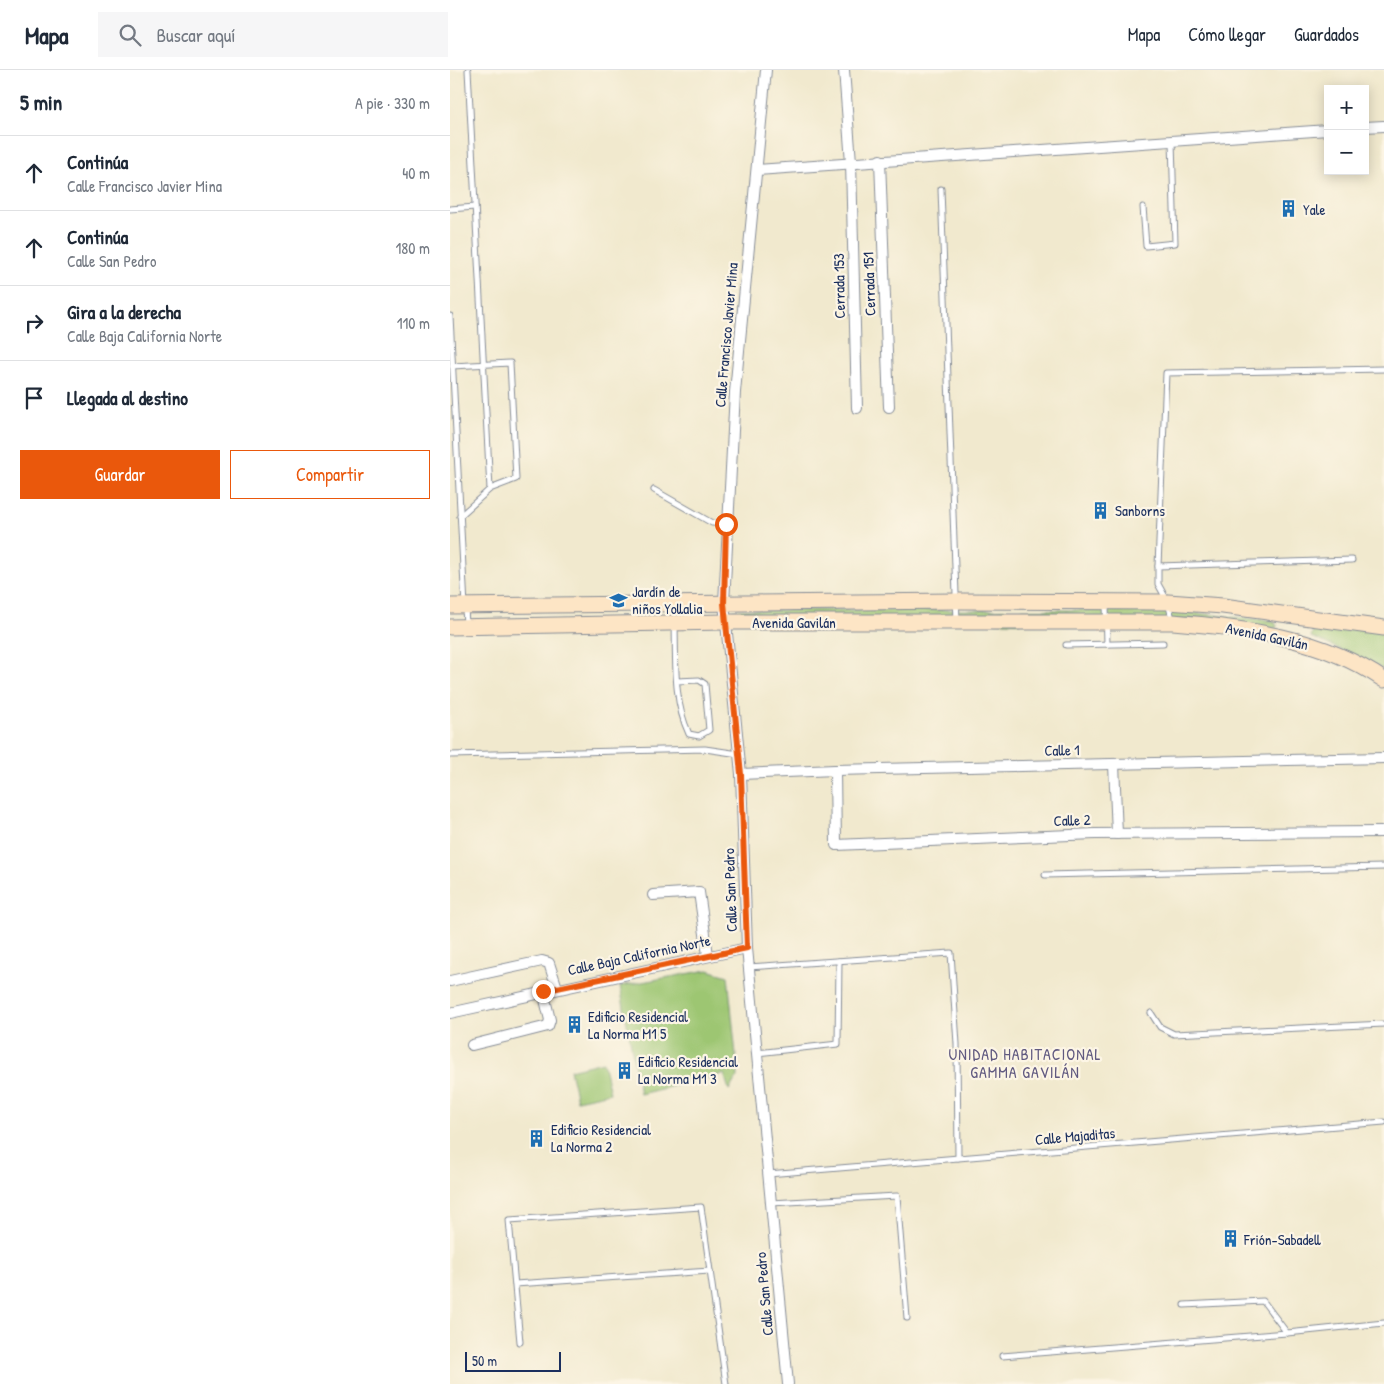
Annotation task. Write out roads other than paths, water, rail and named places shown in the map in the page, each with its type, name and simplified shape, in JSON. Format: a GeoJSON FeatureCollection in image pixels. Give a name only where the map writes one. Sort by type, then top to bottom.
{"type":"FeatureCollection","features":[{"type":"Feature","properties":{"kind":"main road","name":"Avenida Gavilán"},"geometry":{"type":"LineString","coordinates":[[458,606],[957,601],[1168,602],[1223,606],[1384,628]]}},
{"type":"Feature","properties":{"kind":"main road"},"geometry":{"type":"LineString","coordinates":[[1221,626],[1223,606]]}},
{"type":"Feature","properties":{"kind":"main road"},"geometry":{"type":"LineString","coordinates":[[1294,638],[1298,616]]}},
{"type":"Feature","properties":{"kind":"main road","name":"Avenida Gavilán"},"geometry":{"type":"LineString","coordinates":[[450,627],[725,622],[1173,622],[1221,626],[1294,638],[1346,658],[1384,680]]}},
{"type":"Feature","properties":{"kind":"street","name":"Calle Francisco Javier Mina"},"geometry":{"type":"LineString","coordinates":[[724,603],[726,524],[734,392],[766,70]]}},
{"type":"Feature","properties":{"kind":"street","name":"Cerrada 153"},"geometry":{"type":"LineString","coordinates":[[844,70],[851,162],[857,408]]}},
{"type":"Feature","properties":{"kind":"street"},"geometry":{"type":"LineString","coordinates":[[1369,127],[1384,126]]}},
{"type":"Feature","properties":{"kind":"street"},"geometry":{"type":"LineString","coordinates":[[757,170],[1324,130]]}},
{"type":"Feature","properties":{"kind":"street","name":"Cerrada 151"},"geometry":{"type":"LineString","coordinates":[[880,160],[889,407]]}},
{"type":"Feature","properties":{"kind":"street","name":"Calle San Pedro"},"geometry":{"type":"LineString","coordinates":[[724,603],[741,774],[748,967],[788,1384]]}},
{"type":"Feature","properties":{"kind":"street","name":"Calle 1"},"geometry":{"type":"LineString","coordinates":[[741,774],[836,770],[1384,758]]}},
{"type":"Feature","properties":{"kind":"street"},"geometry":{"type":"LineString","coordinates":[[1114,764],[1116,834]]}},
{"type":"Feature","properties":{"kind":"street","name":"Calle 2"},"geometry":{"type":"LineString","coordinates":[[836,770],[836,844],[1116,834],[1384,832]]}},
{"type":"Feature","properties":{"kind":"street"},"geometry":{"type":"LineString","coordinates":[[653,895],[699,892],[708,956]]}},
{"type":"Feature","properties":{"kind":"street","name":"Calle Baja California Norte"},"geometry":{"type":"LineString","coordinates":[[450,1013],[543,991],[747,948]]}},
{"type":"Feature","properties":{"kind":"street"},"geometry":{"type":"LineString","coordinates":[[450,981],[542,962],[549,963],[557,988]]}},
{"type":"Feature","properties":{"kind":"street"},"geometry":{"type":"LineString","coordinates":[[472,1045],[548,1026],[550,1020],[543,991]]}},
{"type":"Feature","properties":{"kind":"lane"},"geometry":{"type":"LineString","coordinates":[[468,70],[490,489]]}},
{"type":"Feature","properties":{"kind":"lane"},"geometry":{"type":"LineString","coordinates":[[1143,207],[1146,246],[1175,243],[1172,140]]}},
{"type":"Feature","properties":{"kind":"lane"},"geometry":{"type":"LineString","coordinates":[[941,189],[957,622]]}},
{"type":"Feature","properties":{"kind":"lane"},"geometry":{"type":"LineString","coordinates":[[450,209],[475,207]]}},
{"type":"Feature","properties":{"kind":"lane"},"geometry":{"type":"LineString","coordinates":[[450,316],[460,516],[458,606],[466,626]]}},
{"type":"Feature","properties":{"kind":"lane"},"geometry":{"type":"LineString","coordinates":[[452,366],[510,363],[511,373],[516,478],[490,489],[460,516]]}},
{"type":"Feature","properties":{"kind":"lane"},"geometry":{"type":"LineString","coordinates":[[1173,622],[1168,602],[1158,584],[1166,373],[1384,369]]}},
{"type":"Feature","properties":{"kind":"lane"},"geometry":{"type":"LineString","coordinates":[[654,490],[712,523],[726,524]]}},
{"type":"Feature","properties":{"kind":"lane"},"geometry":{"type":"LineString","coordinates":[[1158,566],[1352,560]]}},
{"type":"Feature","properties":{"kind":"lane"},"geometry":{"type":"LineString","coordinates":[[1106,601],[1107,644]]}},
{"type":"Feature","properties":{"kind":"lane"},"geometry":{"type":"LineString","coordinates":[[675,623],[677,681],[678,701],[688,734],[699,736],[709,730],[705,684],[700,680],[677,681]]}},
{"type":"Feature","properties":{"kind":"lane"},"geometry":{"type":"LineString","coordinates":[[1066,645],[1163,644]]}},
{"type":"Feature","properties":{"kind":"lane"},"geometry":{"type":"LineString","coordinates":[[450,755],[705,749],[739,754]]}},
{"type":"Feature","properties":{"kind":"lane"},"geometry":{"type":"LineString","coordinates":[[1045,875],[1384,867]]}},
{"type":"Feature","properties":{"kind":"lane"},"geometry":{"type":"LineString","coordinates":[[748,967],[951,954],[957,1044],[958,1158]]}},
{"type":"Feature","properties":{"kind":"lane"},"geometry":{"type":"LineString","coordinates":[[756,1053],[838,1044],[839,962]]}},
{"type":"Feature","properties":{"kind":"lane"},"geometry":{"type":"LineString","coordinates":[[1151,1013],[1160,1027],[1174,1034],[1384,1024]]}},
{"type":"Feature","properties":{"kind":"lane","name":"Calle Majaditas"},"geometry":{"type":"LineString","coordinates":[[768,1174],[1384,1122]]}},
{"type":"Feature","properties":{"kind":"lane"},"geometry":{"type":"LineString","coordinates":[[771,1203],[897,1196],[907,1318]]}},
{"type":"Feature","properties":{"kind":"lane"},"geometry":{"type":"LineString","coordinates":[[520,1342],[509,1220],[701,1207],[726,1384]]}},
{"type":"Feature","properties":{"kind":"lane"},"geometry":{"type":"LineString","coordinates":[[515,1284],[710,1271]]}},
{"type":"Feature","properties":{"kind":"lane"},"geometry":{"type":"LineString","coordinates":[[1184,1305],[1263,1301],[1287,1333]]}},
{"type":"Feature","properties":{"kind":"lane"},"geometry":{"type":"LineString","coordinates":[[1002,1356],[1287,1333],[1384,1323]]}},
{"type":"Feature","properties":{"kind":"place","name":"Yale"},"geometry":{"type":"Point","coordinates":[1289,209]}},
{"type":"Feature","properties":{"kind":"place","name":"Sanborns"},"geometry":{"type":"Point","coordinates":[1101,510]}},
{"type":"Feature","properties":{"kind":"place","name":"Jardín de niños Yollalia"},"geometry":{"type":"Point","coordinates":[618,600]}},
{"type":"Feature","properties":{"kind":"place","name":"Edificio Residencial La Norma M1 5"},"geometry":{"type":"Point","coordinates":[574,1025]}},
{"type":"Feature","properties":{"kind":"place","name":"Edificio Residencial La Norma M1 3"},"geometry":{"type":"Point","coordinates":[624,1070]}},
{"type":"Feature","properties":{"kind":"place","name":"Edificio Residencial La Norma 2"},"geometry":{"type":"Point","coordinates":[537,1138]}},
{"type":"Feature","properties":{"kind":"place","name":"Frión-Sabadell"},"geometry":{"type":"Point","coordinates":[1230,1239]}},
{"type":"Feature","properties":{"kind":"district","name":"UNIDAD HABITACIONAL GAMMA GAVILÁN"},"geometry":{"type":"Point","coordinates":[1025,1063]}}]}
